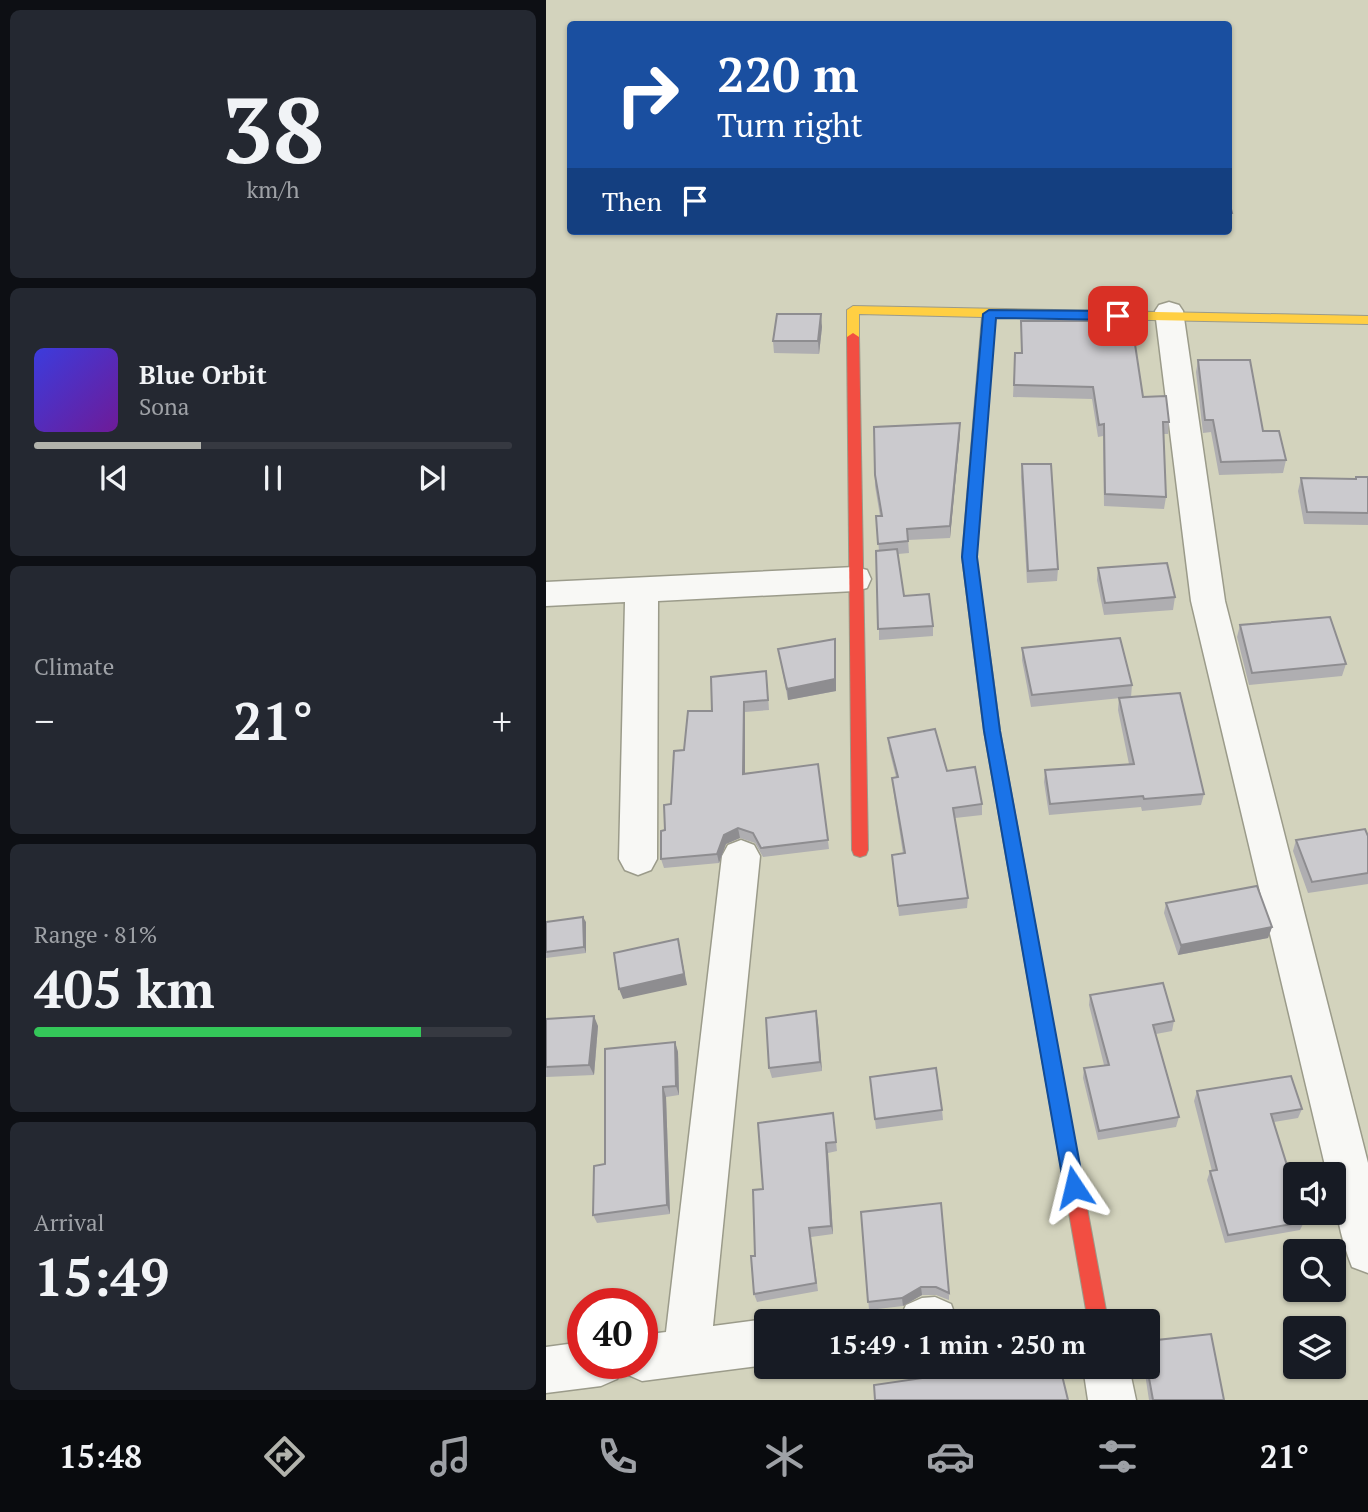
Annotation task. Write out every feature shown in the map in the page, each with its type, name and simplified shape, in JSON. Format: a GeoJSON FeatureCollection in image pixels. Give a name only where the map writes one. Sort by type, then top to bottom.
{"type":"FeatureCollection","features":[{"type":"Feature","properties":{"kind":"street"},"geometry":{"type":"LineString","coordinates":[[860,850],[853,310],[989,314],[1169,314],[1368,320]]}},
{"type":"Feature","properties":{"kind":"street"},"geometry":{"type":"LineString","coordinates":[[989,314],[969,557],[992,731],[1096,1309]]}},
{"type":"Feature","properties":{"kind":"street"},"geometry":{"type":"LineString","coordinates":[[1169,314],[1208,601],[1368,1251]]}},
{"type":"Feature","properties":{"kind":"street"},"geometry":{"type":"LineString","coordinates":[[546,594],[855,579]]}},
{"type":"Feature","properties":{"kind":"street"},"geometry":{"type":"LineString","coordinates":[[638,859],[642,590]]}},
{"type":"Feature","properties":{"kind":"street"},"geometry":{"type":"LineString","coordinates":[[687,1352],[741,856]]}},
{"type":"Feature","properties":{"kind":"street"},"geometry":{"type":"LineString","coordinates":[[658,1356],[754,1344]]}},
{"type":"Feature","properties":{"kind":"street"},"geometry":{"type":"LineString","coordinates":[[546,1370],[567,1367]]}},
{"type":"Feature","properties":{"kind":"street"},"geometry":{"type":"LineString","coordinates":[[1108,1379],[1112,1400]]}},
{"type":"Feature","properties":{"kind":"building"},"geometry":{"type":"Polygon","coordinates":[[[777,314],[821,314],[818,341],[773,341],[777,314]]]}},
{"type":"Feature","properties":{"kind":"building"},"geometry":{"type":"Polygon","coordinates":[[[1131,318],[1143,397],[1166,396],[1169,422],[1163,422],[1166,497],[1105,494],[1104,424],[1099,425],[1093,387],[1014,385],[1015,353],[1022,353],[1021,321],[1131,318]]]}},
{"type":"Feature","properties":{"kind":"building"},"geometry":{"type":"Polygon","coordinates":[[[1198,360],[1250,360],[1263,431],[1279,431],[1286,460],[1221,462],[1213,420],[1205,420],[1198,360]]]}},
{"type":"Feature","properties":{"kind":"building"},"geometry":{"type":"Polygon","coordinates":[[[960,423],[950,526],[907,529],[908,541],[878,544],[876,516],[882,516],[875,475],[874,427],[960,423]]]}},
{"type":"Feature","properties":{"kind":"building"},"geometry":{"type":"Polygon","coordinates":[[[1022,464],[1051,464],[1058,569],[1028,571],[1022,464]]]}},
{"type":"Feature","properties":{"kind":"building"},"geometry":{"type":"Polygon","coordinates":[[[1368,477],[1368,513],[1307,512],[1301,478],[1368,477]]]}},
{"type":"Feature","properties":{"kind":"building"},"geometry":{"type":"Polygon","coordinates":[[[897,549],[904,596],[929,594],[933,626],[878,629],[876,551],[897,549]]]}},
{"type":"Feature","properties":{"kind":"building"},"geometry":{"type":"Polygon","coordinates":[[[1167,563],[1175,597],[1105,603],[1098,568],[1167,563]]]}},
{"type":"Feature","properties":{"kind":"building"},"geometry":{"type":"Polygon","coordinates":[[[1330,617],[1346,664],[1252,673],[1240,625],[1330,617]]]}},
{"type":"Feature","properties":{"kind":"building"},"geometry":{"type":"Polygon","coordinates":[[[1120,638],[1132,685],[1032,695],[1022,648],[1120,638]]]}},
{"type":"Feature","properties":{"kind":"building"},"geometry":{"type":"Polygon","coordinates":[[[835,639],[835,679],[787,689],[778,649],[835,639]]]}},
{"type":"Feature","properties":{"kind":"building"},"geometry":{"type":"Polygon","coordinates":[[[766,671],[768,700],[744,702],[743,774],[818,764],[828,840],[761,848],[753,833],[738,828],[724,835],[717,854],[661,859],[661,831],[665,830],[664,805],[671,804],[674,751],[684,750],[688,711],[712,711],[711,677],[766,671]]]}},
{"type":"Feature","properties":{"kind":"building"},"geometry":{"type":"Polygon","coordinates":[[[1180,693],[1204,794],[1050,804],[1045,770],[1134,764],[1119,698],[1180,693]]]}},
{"type":"Feature","properties":{"kind":"building"},"geometry":{"type":"Polygon","coordinates":[[[935,729],[947,771],[975,767],[982,804],[953,808],[968,898],[898,906],[892,855],[905,853],[892,778],[898,777],[888,738],[935,729]]]}},
{"type":"Feature","properties":{"kind":"building"},"geometry":{"type":"Polygon","coordinates":[[[1365,829],[1368,836],[1368,873],[1312,882],[1296,840],[1365,829]]]}},
{"type":"Feature","properties":{"kind":"building"},"geometry":{"type":"Polygon","coordinates":[[[1257,886],[1272,927],[1181,945],[1166,903],[1257,886]]]}},
{"type":"Feature","properties":{"kind":"building"},"geometry":{"type":"Polygon","coordinates":[[[583,917],[584,947],[546,952],[546,922],[583,917]]]}},
{"type":"Feature","properties":{"kind":"building"},"geometry":{"type":"Polygon","coordinates":[[[678,939],[684,974],[619,989],[614,953],[678,939]]]}},
{"type":"Feature","properties":{"kind":"building"},"geometry":{"type":"Polygon","coordinates":[[[1163,983],[1174,1021],[1153,1025],[1179,1117],[1099,1131],[1084,1068],[1109,1065],[1090,995],[1163,983]]]}},
{"type":"Feature","properties":{"kind":"building"},"geometry":{"type":"Polygon","coordinates":[[[816,1011],[820,1062],[769,1068],[766,1018],[816,1011]]]}},
{"type":"Feature","properties":{"kind":"building"},"geometry":{"type":"Polygon","coordinates":[[[594,1016],[589,1065],[546,1067],[546,1019],[594,1016]]]}},
{"type":"Feature","properties":{"kind":"building"},"geometry":{"type":"Polygon","coordinates":[[[675,1042],[676,1086],[663,1087],[667,1205],[593,1215],[594,1166],[605,1164],[605,1049],[675,1042]]]}},
{"type":"Feature","properties":{"kind":"building"},"geometry":{"type":"Polygon","coordinates":[[[936,1068],[942,1110],[875,1119],[870,1077],[936,1068]]]}},
{"type":"Feature","properties":{"kind":"building"},"geometry":{"type":"Polygon","coordinates":[[[1291,1076],[1302,1109],[1271,1114],[1286,1162],[1283,1162],[1283,1225],[1286,1225],[1228,1235],[1210,1171],[1217,1170],[1197,1091],[1291,1076]]]}},
{"type":"Feature","properties":{"kind":"building"},"geometry":{"type":"Polygon","coordinates":[[[833,1113],[836,1142],[826,1143],[831,1226],[809,1228],[816,1283],[754,1294],[751,1256],[755,1256],[753,1190],[763,1189],[758,1123],[833,1113]]]}},
{"type":"Feature","properties":{"kind":"building"},"geometry":{"type":"Polygon","coordinates":[[[941,1203],[949,1293],[936,1287],[921,1287],[902,1298],[868,1302],[861,1212],[941,1203]]]}},
{"type":"Feature","properties":{"kind":"building"},"geometry":{"type":"Polygon","coordinates":[[[1211,1334],[1224,1400],[1153,1400],[1149,1379],[1160,1379],[1160,1340],[1211,1334]]]}},
{"type":"Feature","properties":{"kind":"building"},"geometry":{"type":"Polygon","coordinates":[[[916,1379],[1063,1379],[1068,1400],[875,1400],[874,1385],[916,1379]]]}},
{"type":"Feature","properties":{"kind":"traffic: fast"},"geometry":{"type":"LineString","coordinates":[[985,677],[992,731],[1059,1105]]}},
{"type":"Feature","properties":{"kind":"traffic: slow"},"geometry":{"type":"LineString","coordinates":[[853,337],[853,310],[1368,320]]}},
{"type":"Feature","properties":{"kind":"traffic: slow"},"geometry":{"type":"LineString","coordinates":[[985,677],[969,557],[989,314]]}},
{"type":"Feature","properties":{"kind":"traffic: jam"},"geometry":{"type":"LineString","coordinates":[[853,337],[860,850]]}},
{"type":"Feature","properties":{"kind":"traffic: jam"},"geometry":{"type":"LineString","coordinates":[[1059,1105],[1096,1309]]}},
{"type":"Feature","properties":{"kind":"route"},"geometry":{"type":"LineString","coordinates":[[1074,1187],[992,731],[969,557],[989,314],[1118,316]]}}]}
